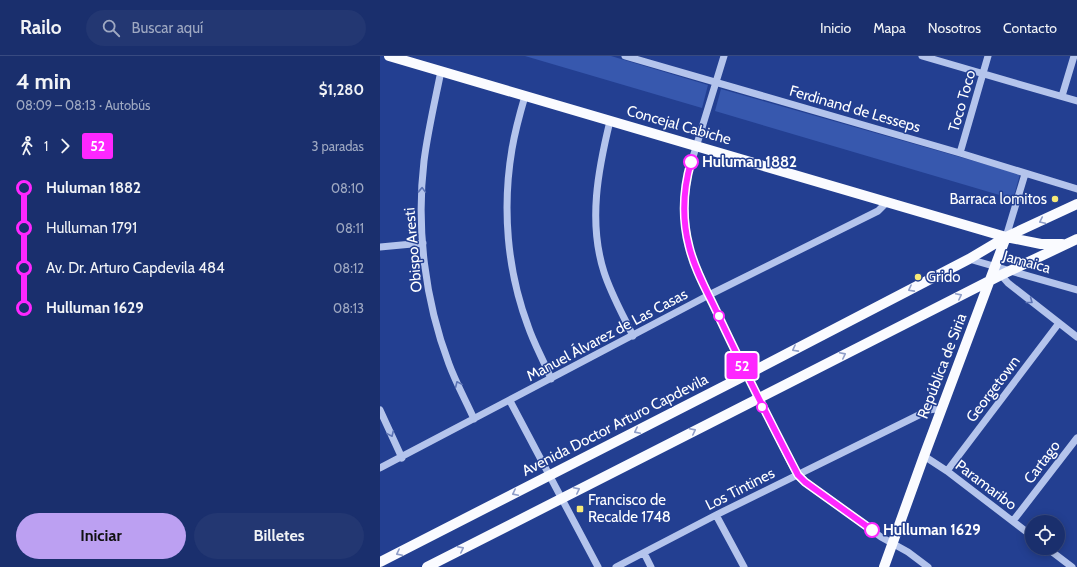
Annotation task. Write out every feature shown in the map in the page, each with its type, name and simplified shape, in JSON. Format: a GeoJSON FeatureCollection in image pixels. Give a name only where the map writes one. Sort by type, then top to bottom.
{"type":"FeatureCollection","features":[{"type":"Feature","properties":{"kind":"main road","name":"Concejal Cabiche"},"geometry":{"type":"LineString","coordinates":[[389,56],[1006,237],[1041,244],[1066,244]]}},
{"type":"Feature","properties":{"kind":"main road","name":"Avenida Doctor Arturo Capdevila"},"geometry":{"type":"LineString","coordinates":[[380,562],[970,259],[1006,237],[1077,204]]}},
{"type":"Feature","properties":{"kind":"main road"},"geometry":{"type":"LineString","coordinates":[[1002,271],[1006,237]]}},
{"type":"Feature","properties":{"kind":"main road"},"geometry":{"type":"LineString","coordinates":[[427,567],[990,280],[1002,271],[1077,239]]}},
{"type":"Feature","properties":{"kind":"main road","name":"República de Siria"},"geometry":{"type":"LineString","coordinates":[[884,567],[990,280]]}},
{"type":"Feature","properties":{"kind":"street"},"geometry":{"type":"LineString","coordinates":[[724,56],[696,146],[686,185],[684,211],[689,247],[697,268],[746,375],[798,475],[805,482],[881,537],[908,552],[928,567]]}},
{"type":"Feature","properties":{"kind":"street"},"geometry":{"type":"LineString","coordinates":[[922,56],[1077,101]]}},
{"type":"Feature","properties":{"kind":"street","name":"Toco Toco"},"geometry":{"type":"LineString","coordinates":[[960,153],[988,56]]}},
{"type":"Feature","properties":{"kind":"street"},"geometry":{"type":"LineString","coordinates":[[1062,96],[1074,56]]}},
{"type":"Feature","properties":{"kind":"street","name":"Ferdinand de Lesseps"},"geometry":{"type":"LineString","coordinates":[[630,57],[960,153],[1077,189]]}},
{"type":"Feature","properties":{"kind":"street","name":"Obispo Aresti"},"geometry":{"type":"LineString","coordinates":[[441,71],[428,131],[424,162],[422,209],[423,243],[430,298],[438,330],[449,364],[474,419]]}},
{"type":"Feature","properties":{"kind":"street"},"geometry":{"type":"LineString","coordinates":[[525,96],[512,148],[509,168],[507,195],[509,241],[516,286],[528,328],[552,379]]}},
{"type":"Feature","properties":{"kind":"street"},"geometry":{"type":"LineString","coordinates":[[610,121],[598,176],[596,198],[597,232],[604,270],[609,286],[633,336]]}},
{"type":"Feature","properties":{"kind":"street"},"geometry":{"type":"LineString","coordinates":[[1006,237],[1025,174]]}},
{"type":"Feature","properties":{"kind":"street","name":"Manuel Álvarez de Las Casas"},"geometry":{"type":"LineString","coordinates":[[380,468],[402,458],[709,295],[878,211],[888,202]]}},
{"type":"Feature","properties":{"kind":"street"},"geometry":{"type":"LineString","coordinates":[[380,247],[423,243]]}},
{"type":"Feature","properties":{"kind":"street","name":"Jamaica"},"geometry":{"type":"LineString","coordinates":[[970,259],[1002,271],[1077,290]]}},
{"type":"Feature","properties":{"kind":"street"},"geometry":{"type":"LineString","coordinates":[[1002,271],[1008,283],[1077,337]]}},
{"type":"Feature","properties":{"kind":"street","name":"Georgetown"},"geometry":{"type":"LineString","coordinates":[[947,471],[1059,323]]}},
{"type":"Feature","properties":{"kind":"street"},"geometry":{"type":"LineString","coordinates":[[510,401],[598,567]]}},
{"type":"Feature","properties":{"kind":"street","name":"Los Tintines"},"geometry":{"type":"LineString","coordinates":[[616,567],[716,515],[929,410],[942,408]]}},
{"type":"Feature","properties":{"kind":"street"},"geometry":{"type":"LineString","coordinates":[[380,410],[402,458]]}},
{"type":"Feature","properties":{"kind":"street","name":"Cartago"},"geometry":{"type":"LineString","coordinates":[[1013,522],[1077,438]]}},
{"type":"Feature","properties":{"kind":"street","name":"Paramaribo"},"geometry":{"type":"LineString","coordinates":[[924,456],[947,471],[1025,531]]}},
{"type":"Feature","properties":{"kind":"street"},"geometry":{"type":"LineString","coordinates":[[716,515],[744,567]]}},
{"type":"Feature","properties":{"kind":"street"},"geometry":{"type":"LineString","coordinates":[[644,553],[651,567]]}},
{"type":"Feature","properties":{"kind":"street"},"geometry":{"type":"LineString","coordinates":[[1056,555],[1072,567]]}},
{"type":"Feature","properties":{"kind":"shaded area"},"geometry":{"type":"Polygon","coordinates":[[[525,56],[611,56],[708,85],[702,108],[525,56]]]}},
{"type":"Feature","properties":{"kind":"shaded area"},"geometry":{"type":"Polygon","coordinates":[[[721,89],[1020,174],[1013,199],[715,111],[721,89]]]}},
{"type":"Feature","properties":{"kind":"bus line","name":"52"},"geometry":{"type":"LineString","coordinates":[[691,162],[686,185],[684,211],[689,247],[697,268],[746,375],[798,475],[805,482],[872,530]]}},
{"type":"Feature","properties":{"kind":"place","name":"Huluman 1882"},"geometry":{"type":"Point","coordinates":[691,162]}},
{"type":"Feature","properties":{"kind":"place","name":"Barraca lomitos"},"geometry":{"type":"Point","coordinates":[1055,199]}},
{"type":"Feature","properties":{"kind":"place","name":"Grido"},"geometry":{"type":"Point","coordinates":[918,277]}},
{"type":"Feature","properties":{"kind":"place","name":"Francisco de Recalde 1748"},"geometry":{"type":"Point","coordinates":[580,509]}},
{"type":"Feature","properties":{"kind":"place","name":"Hulluman 1629"},"geometry":{"type":"Point","coordinates":[872,530]}}]}
